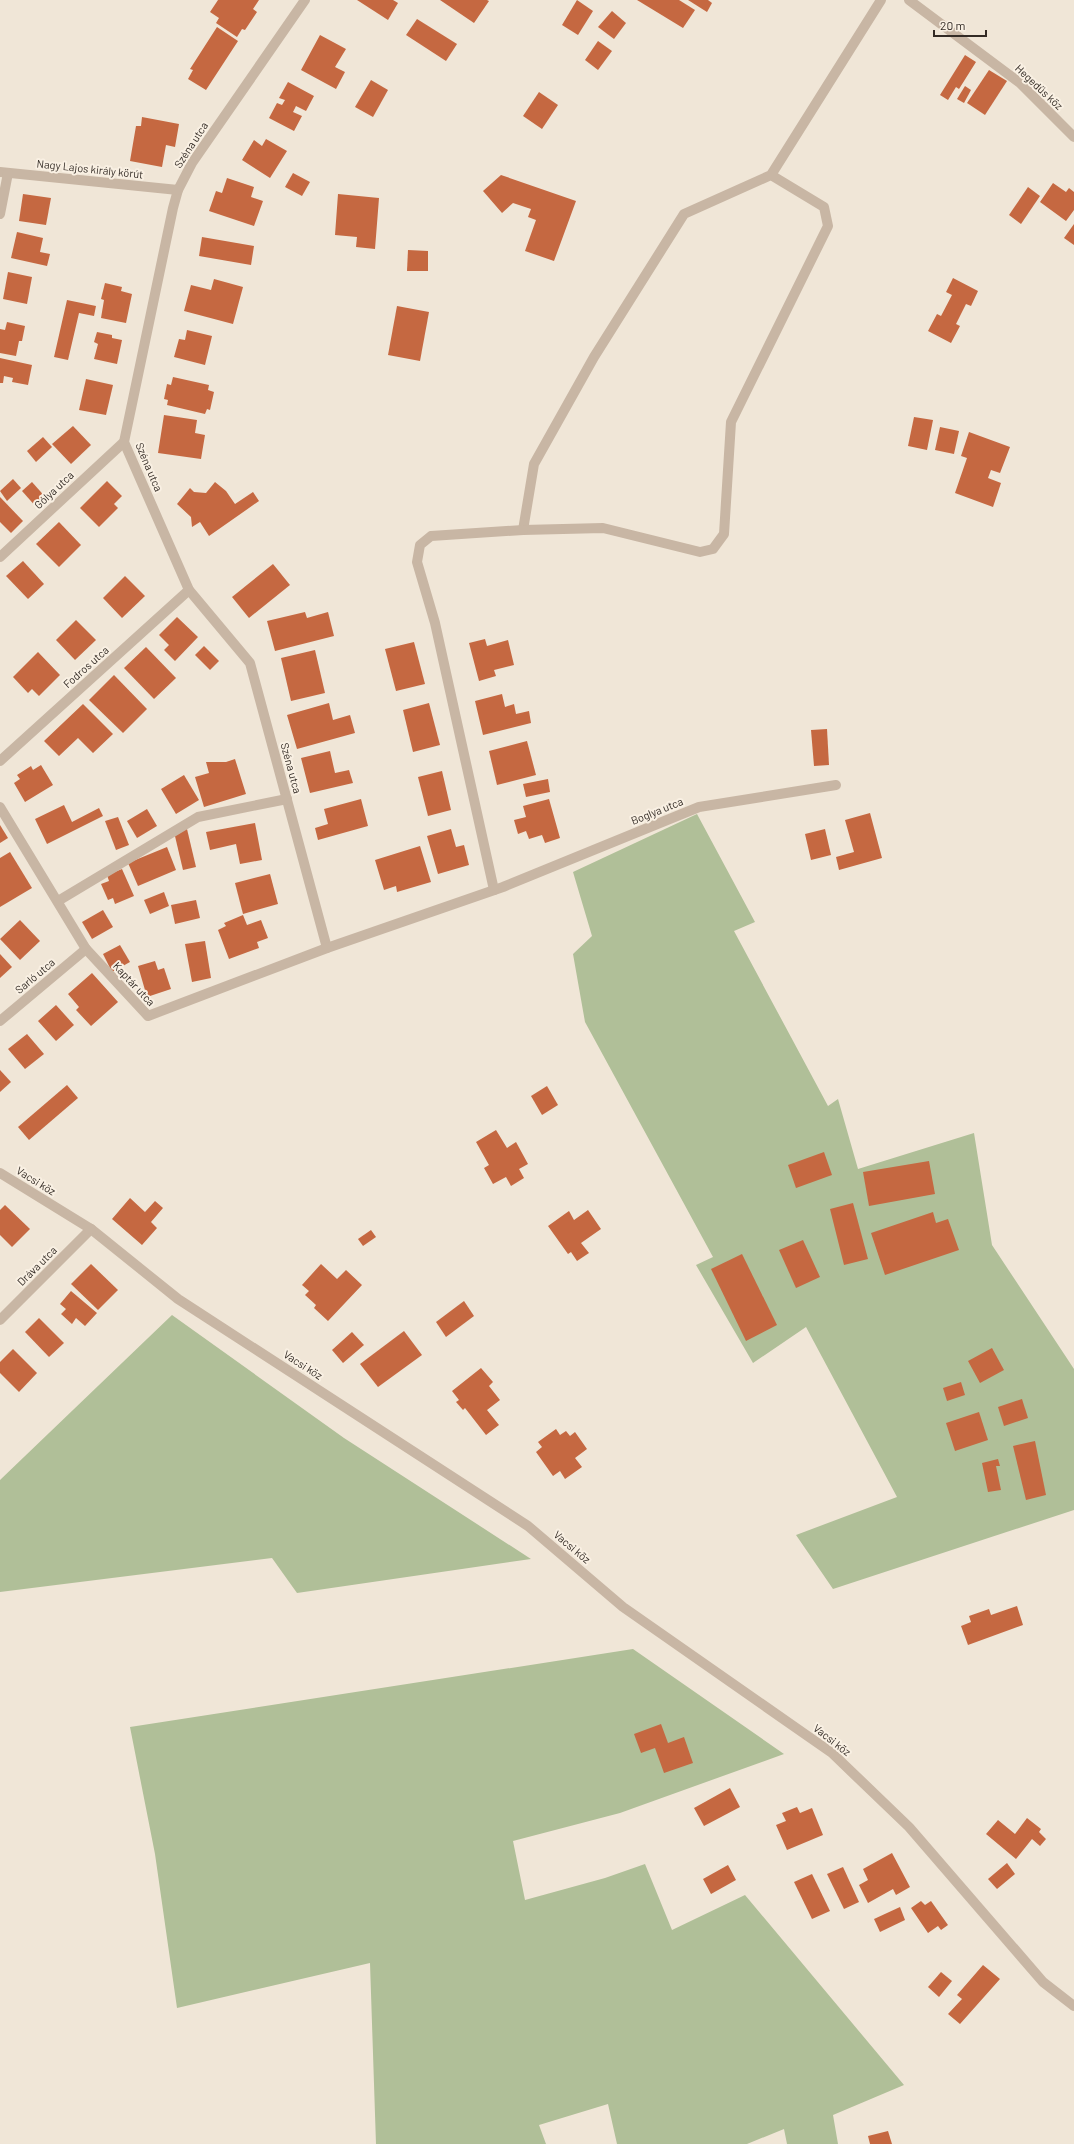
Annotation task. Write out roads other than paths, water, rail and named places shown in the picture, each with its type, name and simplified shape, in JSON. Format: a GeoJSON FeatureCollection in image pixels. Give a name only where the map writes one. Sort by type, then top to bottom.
{"type":"FeatureCollection","features":[{"type":"Feature","properties":{"kind":"street","name":"Széna utca"},"geometry":{"type":"LineString","coordinates":[[305,0],[192,163],[178,190],[172,208],[124,442],[189,590],[250,663],[327,948]]}},
{"type":"Feature","properties":{"kind":"street"},"geometry":{"type":"LineString","coordinates":[[523,530],[534,464],[594,357],[684,214],[771,175],[881,0]]}},
{"type":"Feature","properties":{"kind":"street","name":"Hegedűs köz"},"geometry":{"type":"LineString","coordinates":[[909,0],[1020,83],[1074,137]]}},
{"type":"Feature","properties":{"kind":"street","name":"Nagy Lajos király körút"},"geometry":{"type":"LineString","coordinates":[[4,173],[178,190]]}},
{"type":"Feature","properties":{"kind":"street"},"geometry":{"type":"LineString","coordinates":[[0,214],[4,173]]}},
{"type":"Feature","properties":{"kind":"street"},"geometry":{"type":"LineString","coordinates":[[494,890],[435,623],[417,562],[420,545],[431,536],[523,530],[602,528],[700,552],[713,549],[724,534],[730,422],[828,226],[824,207],[771,175]]}},
{"type":"Feature","properties":{"kind":"street","name":"Gólya utca"},"geometry":{"type":"LineString","coordinates":[[0,557],[124,442]]}},
{"type":"Feature","properties":{"kind":"street","name":"Fodros utca"},"geometry":{"type":"LineString","coordinates":[[0,761],[189,590]]}},
{"type":"Feature","properties":{"kind":"street","name":"Boglya utca"},"geometry":{"type":"LineString","coordinates":[[327,948],[494,890],[699,807],[836,785]]}},
{"type":"Feature","properties":{"kind":"street"},"geometry":{"type":"LineString","coordinates":[[58,901],[198,818],[286,798]]}},
{"type":"Feature","properties":{"kind":"street","name":"Kaptár utca"},"geometry":{"type":"LineString","coordinates":[[0,807],[86,949],[148,1016],[327,948]]}},
{"type":"Feature","properties":{"kind":"street","name":"Sarló utca"},"geometry":{"type":"LineString","coordinates":[[0,1021],[86,949]]}},
{"type":"Feature","properties":{"kind":"street","name":"Vacsi köz"},"geometry":{"type":"LineString","coordinates":[[0,1173],[91,1229],[178,1299],[528,1526],[624,1607],[832,1753],[909,1827],[1043,1982],[1074,2006]]}},
{"type":"Feature","properties":{"kind":"street","name":"Dráva utca"},"geometry":{"type":"LineString","coordinates":[[0,1320],[91,1229]]}}]}
